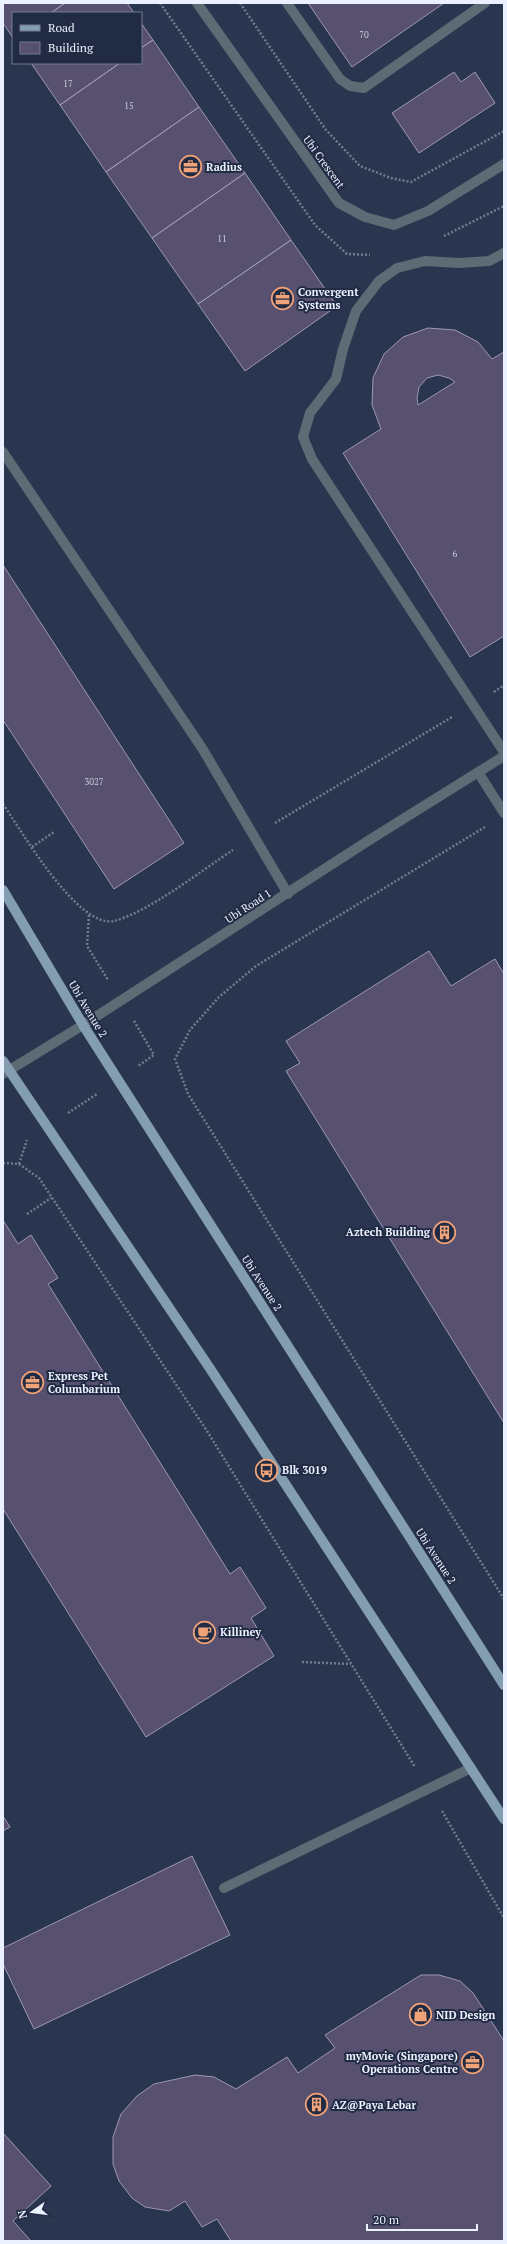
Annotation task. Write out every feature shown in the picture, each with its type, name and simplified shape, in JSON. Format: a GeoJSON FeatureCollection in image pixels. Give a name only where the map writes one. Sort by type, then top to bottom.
{"type":"FeatureCollection","features":[{"type":"Feature","properties":{"kind":"main road","name":"Ubi Avenue 2"},"geometry":{"type":"LineString","coordinates":[[3,890],[83,1025],[504,1685]]}},
{"type":"Feature","properties":{"kind":"main road"},"geometry":{"type":"LineString","coordinates":[[3,1061],[6,1072],[47,1127],[218,1381],[504,1819]]}},
{"type":"Feature","properties":{"kind":"street","name":"Ubi Crescent"},"geometry":{"type":"LineString","coordinates":[[197,3],[339,204],[365,217],[394,225],[428,210],[504,164]]}},
{"type":"Feature","properties":{"kind":"street"},"geometry":{"type":"LineString","coordinates":[[287,3],[340,79],[350,86],[364,88],[485,3]]}},
{"type":"Feature","properties":{"kind":"street"},"geometry":{"type":"LineString","coordinates":[[504,253],[489,261],[459,264],[425,261],[397,268],[379,281],[356,311],[343,349],[336,379],[310,413],[303,436],[312,459],[504,752]]}},
{"type":"Feature","properties":{"kind":"street"},"geometry":{"type":"LineString","coordinates":[[3,452],[202,748],[288,894]]}},
{"type":"Feature","properties":{"kind":"street","name":"Ubi Road 1"},"geometry":{"type":"LineString","coordinates":[[6,1072],[83,1025],[371,839],[504,756]]}},
{"type":"Feature","properties":{"kind":"street"},"geometry":{"type":"LineString","coordinates":[[478,772],[504,813]]}},
{"type":"Feature","properties":{"kind":"street"},"geometry":{"type":"LineString","coordinates":[[224,1888],[471,1768]]}},
{"type":"Feature","properties":{"kind":"path"},"geometry":{"type":"LineString","coordinates":[[240,3],[326,130],[360,166],[391,178],[411,182],[504,131]]}},
{"type":"Feature","properties":{"kind":"path"},"geometry":{"type":"LineString","coordinates":[[3,804],[56,883],[89,915],[113,921],[149,905],[254,836],[504,685]]}},
{"type":"Feature","properties":{"kind":"path"},"geometry":{"type":"LineString","coordinates":[[491,824],[256,966],[219,997],[190,1030],[175,1059],[188,1094],[504,1599]]}},
{"type":"Feature","properties":{"kind":"path"},"geometry":{"type":"LineString","coordinates":[[32,846],[54,832]]}},
{"type":"Feature","properties":{"kind":"path"},"geometry":{"type":"LineString","coordinates":[[87,946],[89,915]]}},
{"type":"Feature","properties":{"kind":"path"},"geometry":{"type":"LineString","coordinates":[[19,1164],[26,1140],[154,1055]]}},
{"type":"Feature","properties":{"kind":"path"},"geometry":{"type":"LineString","coordinates":[[3,1163],[19,1164],[39,1178],[207,1431],[429,1788],[504,1918]]}},
{"type":"Feature","properties":{"kind":"path"},"geometry":{"type":"LineString","coordinates":[[27,1214],[52,1198]]}},
{"type":"Feature","properties":{"kind":"path"},"geometry":{"type":"LineString","coordinates":[[302,1662],[352,1664]]}},
{"type":"Feature","properties":{"kind":"building"},"geometry":{"type":"Polygon","coordinates":[[[3,3],[65,3],[52,12],[12,12],[12,36],[3,23],[3,3]]]}},
{"type":"Feature","properties":{"kind":"building"},"geometry":{"type":"Polygon","coordinates":[[[65,3],[127,3],[133,12],[52,12],[65,3]]]}},
{"type":"Feature","properties":{"kind":"building"},"geometry":{"type":"Polygon","coordinates":[[[308,3],[444,3],[352,67],[308,3]]]}},
{"type":"Feature","properties":{"kind":"building"},"geometry":{"type":"Polygon","coordinates":[[[142,24],[153,40],[142,47],[142,24]]]}},
{"type":"Feature","properties":{"kind":"building"},"geometry":{"type":"Polygon","coordinates":[[[153,40],[199,107],[106,172],[60,105],[119,64],[142,64],[142,47],[153,40]]]}},
{"type":"Feature","properties":{"kind":"building"},"geometry":{"type":"Polygon","coordinates":[[[32,64],[119,64],[60,105],[32,64]]]}},
{"type":"Feature","properties":{"kind":"building"},"geometry":{"type":"Polygon","coordinates":[[[454,72],[461,82],[475,72],[495,103],[419,153],[392,113],[454,72]]]}},
{"type":"Feature","properties":{"kind":"building"},"geometry":{"type":"Polygon","coordinates":[[[199,107],[245,173],[152,238],[106,172],[199,107]]]}},
{"type":"Feature","properties":{"kind":"building"},"geometry":{"type":"Polygon","coordinates":[[[245,173],[291,240],[198,304],[152,238],[245,173]]]}},
{"type":"Feature","properties":{"kind":"building"},"geometry":{"type":"Polygon","coordinates":[[[291,240],[337,306],[245,371],[198,304],[291,240]]]}},
{"type":"Feature","properties":{"kind":"building"},"geometry":{"type":"Polygon","coordinates":[[[428,328],[455,330],[478,342],[492,359],[504,352],[504,636],[470,657],[343,453],[381,429],[372,405],[373,378],[384,354],[403,337],[428,328]],[[438,375],[427,378],[419,387],[417,398],[418,405],[455,382],[449,378],[438,375]]]}},
{"type":"Feature","properties":{"kind":"building"},"geometry":{"type":"Polygon","coordinates":[[[3,565],[184,843],[114,889],[3,720],[3,565]]]}},
{"type":"Feature","properties":{"kind":"building","name":"Aztech Building"},"geometry":{"type":"Polygon","coordinates":[[[429,951],[451,986],[495,959],[504,974],[504,1423],[286,1071],[300,1063],[286,1041],[429,951]]]}},
{"type":"Feature","properties":{"kind":"building"},"geometry":{"type":"Polygon","coordinates":[[[3,1220],[18,1244],[31,1235],[58,1278],[48,1284],[230,1574],[240,1567],[266,1608],[251,1618],[274,1656],[146,1737],[3,1509],[3,1220]]]}},
{"type":"Feature","properties":{"kind":"building"},"geometry":{"type":"Polygon","coordinates":[[[3,1816],[10,1827],[3,1831],[3,1816]]]}},
{"type":"Feature","properties":{"kind":"building"},"geometry":{"type":"Polygon","coordinates":[[[192,1856],[230,1935],[34,2029],[3,1964],[3,1948],[192,1856]]]}},
{"type":"Feature","properties":{"kind":"building","name":"AZ@Paya Lebar"},"geometry":{"type":"Polygon","coordinates":[[[421,1975],[439,1975],[460,1981],[473,1993],[504,2041],[504,2241],[231,2241],[217,2219],[202,2227],[185,2201],[169,2211],[145,2207],[132,2198],[119,2181],[113,2164],[113,2137],[121,2114],[137,2096],[154,2084],[195,2075],[214,2077],[236,2089],[287,2057],[298,2073],[335,2048],[325,2035],[421,1975]]]}},
{"type":"Feature","properties":{"kind":"building"},"geometry":{"type":"Polygon","coordinates":[[[3,2133],[51,2186],[13,2221],[31,2241],[3,2241],[3,2133]]]}},
{"type":"Feature","properties":{"kind":"place","name":"Radius"},"geometry":{"type":"Point","coordinates":[190,167]}},
{"type":"Feature","properties":{"kind":"place","name":"Convergent Systems"},"geometry":{"type":"Point","coordinates":[282,298]}},
{"type":"Feature","properties":{"kind":"place","name":"Aztech Building"},"geometry":{"type":"Point","coordinates":[445,1232]}},
{"type":"Feature","properties":{"kind":"place","name":"Express Pet Columbarium"},"geometry":{"type":"Point","coordinates":[33,1382]}},
{"type":"Feature","properties":{"kind":"place","name":"Blk 3019"},"geometry":{"type":"Point","coordinates":[266,1470]}},
{"type":"Feature","properties":{"kind":"place","name":"Killiney"},"geometry":{"type":"Point","coordinates":[204,1632]}},
{"type":"Feature","properties":{"kind":"place","name":"NID Design"},"geometry":{"type":"Point","coordinates":[420,2015]}},
{"type":"Feature","properties":{"kind":"place","name":"myMovie (Singapore) Operations Centre"},"geometry":{"type":"Point","coordinates":[473,2062]}},
{"type":"Feature","properties":{"kind":"place","name":"AZ@Paya Lebar"},"geometry":{"type":"Point","coordinates":[317,2105]}}]}
